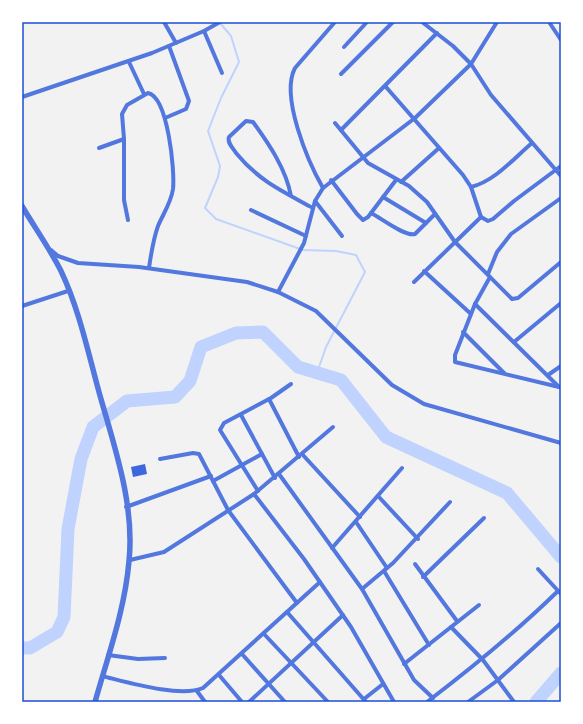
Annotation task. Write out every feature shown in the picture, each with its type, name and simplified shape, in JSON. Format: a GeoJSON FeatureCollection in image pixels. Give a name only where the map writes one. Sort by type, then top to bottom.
{"type":"FeatureCollection","features":[{"type":"Feature","properties":{"kind":"street"},"geometry":{"type":"LineString","coordinates":[[164,22],[176,43]]}},
{"type":"Feature","properties":{"kind":"street"},"geometry":{"type":"LineString","coordinates":[[322,188],[303,147],[292,103],[290,84],[291,74],[294,68],[335,22]]}},
{"type":"Feature","properties":{"kind":"street"},"geometry":{"type":"LineString","coordinates":[[344,47],[367,22]]}},
{"type":"Feature","properties":{"kind":"street"},"geometry":{"type":"LineString","coordinates":[[341,74],[393,22]]}},
{"type":"Feature","properties":{"kind":"street"},"geometry":{"type":"LineString","coordinates":[[422,22],[438,33],[470,64],[491,95],[561,176]]}},
{"type":"Feature","properties":{"kind":"street"},"geometry":{"type":"LineString","coordinates":[[278,292],[304,243],[315,201],[322,188],[415,118],[470,64],[496,22]]}},
{"type":"Feature","properties":{"kind":"street"},"geometry":{"type":"LineString","coordinates":[[550,22],[561,40]]}},
{"type":"Feature","properties":{"kind":"street"},"geometry":{"type":"LineString","coordinates":[[22,97],[129,62],[170,46],[219,23]]}},
{"type":"Feature","properties":{"kind":"street"},"geometry":{"type":"LineString","coordinates":[[204,31],[222,73]]}},
{"type":"Feature","properties":{"kind":"street"},"geometry":{"type":"LineString","coordinates":[[341,130],[386,87],[438,33]]}},
{"type":"Feature","properties":{"kind":"street"},"geometry":{"type":"LineString","coordinates":[[165,118],[186,109],[188,102],[170,46]]}},
{"type":"Feature","properties":{"kind":"street"},"geometry":{"type":"LineString","coordinates":[[129,62],[144,94]]}},
{"type":"Feature","properties":{"kind":"street"},"geometry":{"type":"LineString","coordinates":[[386,87],[457,167],[471,187],[481,216],[488,221],[493,219],[514,201],[557,171],[561,166]]}},
{"type":"Feature","properties":{"kind":"street"},"geometry":{"type":"LineString","coordinates":[[128,220],[124,200],[124,140],[121,121],[123,110],[144,94],[152,94],[155,96],[165,118],[169,138],[173,188],[172,197],[161,218],[154,238],[149,268]]}},
{"type":"Feature","properties":{"kind":"street"},"geometry":{"type":"LineString","coordinates":[[291,196],[285,176],[270,148],[253,122],[246,121],[229,137],[229,143],[250,170],[260,178],[291,196],[313,208]]}},
{"type":"Feature","properties":{"kind":"street"},"geometry":{"type":"LineString","coordinates":[[335,123],[362,157],[375,168],[418,193],[455,242],[514,300],[561,262]]}},
{"type":"Feature","properties":{"kind":"street"},"geometry":{"type":"LineString","coordinates":[[99,148],[124,140]]}},
{"type":"Feature","properties":{"kind":"street"},"geometry":{"type":"LineString","coordinates":[[471,187],[482,184],[490,179],[532,143]]}},
{"type":"Feature","properties":{"kind":"street"},"geometry":{"type":"LineString","coordinates":[[401,182],[439,148]]}},
{"type":"Feature","properties":{"kind":"street"},"geometry":{"type":"LineString","coordinates":[[331,180],[361,219],[366,219],[372,213],[396,180]]}},
{"type":"Feature","properties":{"kind":"street"},"geometry":{"type":"LineString","coordinates":[[383,197],[426,223]]}},
{"type":"Feature","properties":{"kind":"street"},"geometry":{"type":"LineString","coordinates":[[560,387],[455,362],[454,355],[475,304],[489,275],[496,252],[511,234],[561,198]]}},
{"type":"Feature","properties":{"kind":"street"},"geometry":{"type":"LineString","coordinates":[[315,201],[342,236]]}},
{"type":"Feature","properties":{"kind":"street"},"geometry":{"type":"LineString","coordinates":[[22,206],[49,249],[61,272],[80,321],[115,449],[126,507],[130,560],[124,598],[95,702]]}},
{"type":"Feature","properties":{"kind":"street"},"geometry":{"type":"LineString","coordinates":[[251,210],[306,236]]}},
{"type":"Feature","properties":{"kind":"street"},"geometry":{"type":"LineString","coordinates":[[372,213],[400,230],[412,235],[415,234],[435,214]]}},
{"type":"Feature","properties":{"kind":"street"},"geometry":{"type":"LineString","coordinates":[[414,282],[481,216]]}},
{"type":"Feature","properties":{"kind":"street"},"geometry":{"type":"LineString","coordinates":[[49,249],[58,256],[78,262],[149,268],[247,282],[278,292],[316,312],[345,338],[392,385],[424,404],[561,443]]}},
{"type":"Feature","properties":{"kind":"street"},"geometry":{"type":"LineString","coordinates":[[424,271],[471,314]]}},
{"type":"Feature","properties":{"kind":"street"},"geometry":{"type":"LineString","coordinates":[[22,306],[68,291]]}},
{"type":"Feature","properties":{"kind":"street"},"geometry":{"type":"LineString","coordinates":[[514,342],[561,303]]}},
{"type":"Feature","properties":{"kind":"street"},"geometry":{"type":"LineString","coordinates":[[475,304],[496,322],[514,342],[560,387]]}},
{"type":"Feature","properties":{"kind":"street"},"geometry":{"type":"LineString","coordinates":[[464,332],[505,374]]}},
{"type":"Feature","properties":{"kind":"street"},"geometry":{"type":"LineString","coordinates":[[548,375],[561,366]]}},
{"type":"Feature","properties":{"kind":"street"},"geometry":{"type":"LineString","coordinates":[[258,491],[241,466],[220,430],[224,423],[269,399],[291,384]]}},
{"type":"Feature","properties":{"kind":"street"},"geometry":{"type":"LineString","coordinates":[[269,399],[300,456],[360,517]]}},
{"type":"Feature","properties":{"kind":"street"},"geometry":{"type":"LineString","coordinates":[[241,415],[275,478]]}},
{"type":"Feature","properties":{"kind":"street"},"geometry":{"type":"LineString","coordinates":[[130,560],[164,552],[254,494],[275,478],[333,426]]}},
{"type":"Feature","properties":{"kind":"street"},"geometry":{"type":"LineString","coordinates":[[160,460],[197,452],[201,456],[228,510],[297,602]]}},
{"type":"Feature","properties":{"kind":"street"},"geometry":{"type":"LineString","coordinates":[[213,481],[262,454]]}},
{"type":"Feature","properties":{"kind":"street"},"geometry":{"type":"LineString","coordinates":[[332,548],[402,468]]}},
{"type":"Feature","properties":{"kind":"street"},"geometry":{"type":"LineString","coordinates":[[279,474],[362,589],[404,664],[417,684],[433,698]]}},
{"type":"Feature","properties":{"kind":"street"},"geometry":{"type":"LineString","coordinates":[[126,507],[211,476]]}},
{"type":"Feature","properties":{"kind":"street"},"geometry":{"type":"LineString","coordinates":[[254,494],[343,615],[394,702]]}},
{"type":"Feature","properties":{"kind":"street"},"geometry":{"type":"LineString","coordinates":[[378,496],[418,539]]}},
{"type":"Feature","properties":{"kind":"street"},"geometry":{"type":"LineString","coordinates":[[362,589],[386,570],[418,539],[450,502]]}},
{"type":"Feature","properties":{"kind":"street"},"geometry":{"type":"LineString","coordinates":[[423,577],[484,518]]}},
{"type":"Feature","properties":{"kind":"street"},"geometry":{"type":"LineString","coordinates":[[356,522],[386,570],[429,645]]}},
{"type":"Feature","properties":{"kind":"street"},"geometry":{"type":"LineString","coordinates":[[415,564],[457,622]]}},
{"type":"Feature","properties":{"kind":"street"},"geometry":{"type":"LineString","coordinates":[[427,702],[483,660],[560,592],[538,569]]}},
{"type":"Feature","properties":{"kind":"street"},"geometry":{"type":"LineString","coordinates":[[102,676],[163,689],[197,691],[209,684],[320,582]]}},
{"type":"Feature","properties":{"kind":"street"},"geometry":{"type":"LineString","coordinates":[[404,664],[479,605]]}},
{"type":"Feature","properties":{"kind":"street"},"geometry":{"type":"LineString","coordinates":[[287,612],[365,700],[383,684]]}},
{"type":"Feature","properties":{"kind":"street"},"geometry":{"type":"LineString","coordinates":[[249,702],[313,641],[343,615]]}},
{"type":"Feature","properties":{"kind":"street"},"geometry":{"type":"LineString","coordinates":[[468,702],[498,680],[561,623]]}},
{"type":"Feature","properties":{"kind":"street"},"geometry":{"type":"LineString","coordinates":[[451,627],[483,660],[514,702]]}},
{"type":"Feature","properties":{"kind":"street"},"geometry":{"type":"LineString","coordinates":[[264,634],[328,702]]}},
{"type":"Feature","properties":{"kind":"street"},"geometry":{"type":"LineString","coordinates":[[242,654],[285,702]]}},
{"type":"Feature","properties":{"kind":"street"},"geometry":{"type":"LineString","coordinates":[[108,656],[138,659],[165,658]]}},
{"type":"Feature","properties":{"kind":"street"},"geometry":{"type":"LineString","coordinates":[[219,675],[242,702]]}},
{"type":"Feature","properties":{"kind":"street"},"geometry":{"type":"LineString","coordinates":[[197,691],[205,702]]}},
{"type":"Feature","properties":{"kind":"building"},"geometry":{"type":"Polygon","coordinates":[[[145,464],[147,474],[133,477],[131,467],[145,464]]]}},
{"type":"Feature","properties":{"kind":"waterway"},"geometry":{"type":"LineString","coordinates":[[220,23],[231,36],[239,62],[221,98],[208,131],[220,166],[218,177],[205,208],[216,219],[303,250],[336,251],[356,255],[365,272],[326,347],[317,373]]}},
{"type":"Feature","properties":{"kind":"waterway"},"geometry":{"type":"LineString","coordinates":[[22,648],[30,648],[57,632],[64,617],[68,529],[81,459],[93,427],[127,401],[175,397],[190,381],[201,347],[236,333],[263,332],[298,367],[341,380],[386,437],[507,493],[561,557]]}},
{"type":"Feature","properties":{"kind":"waterway"},"geometry":{"type":"LineString","coordinates":[[536,702],[561,673]]}}]}
